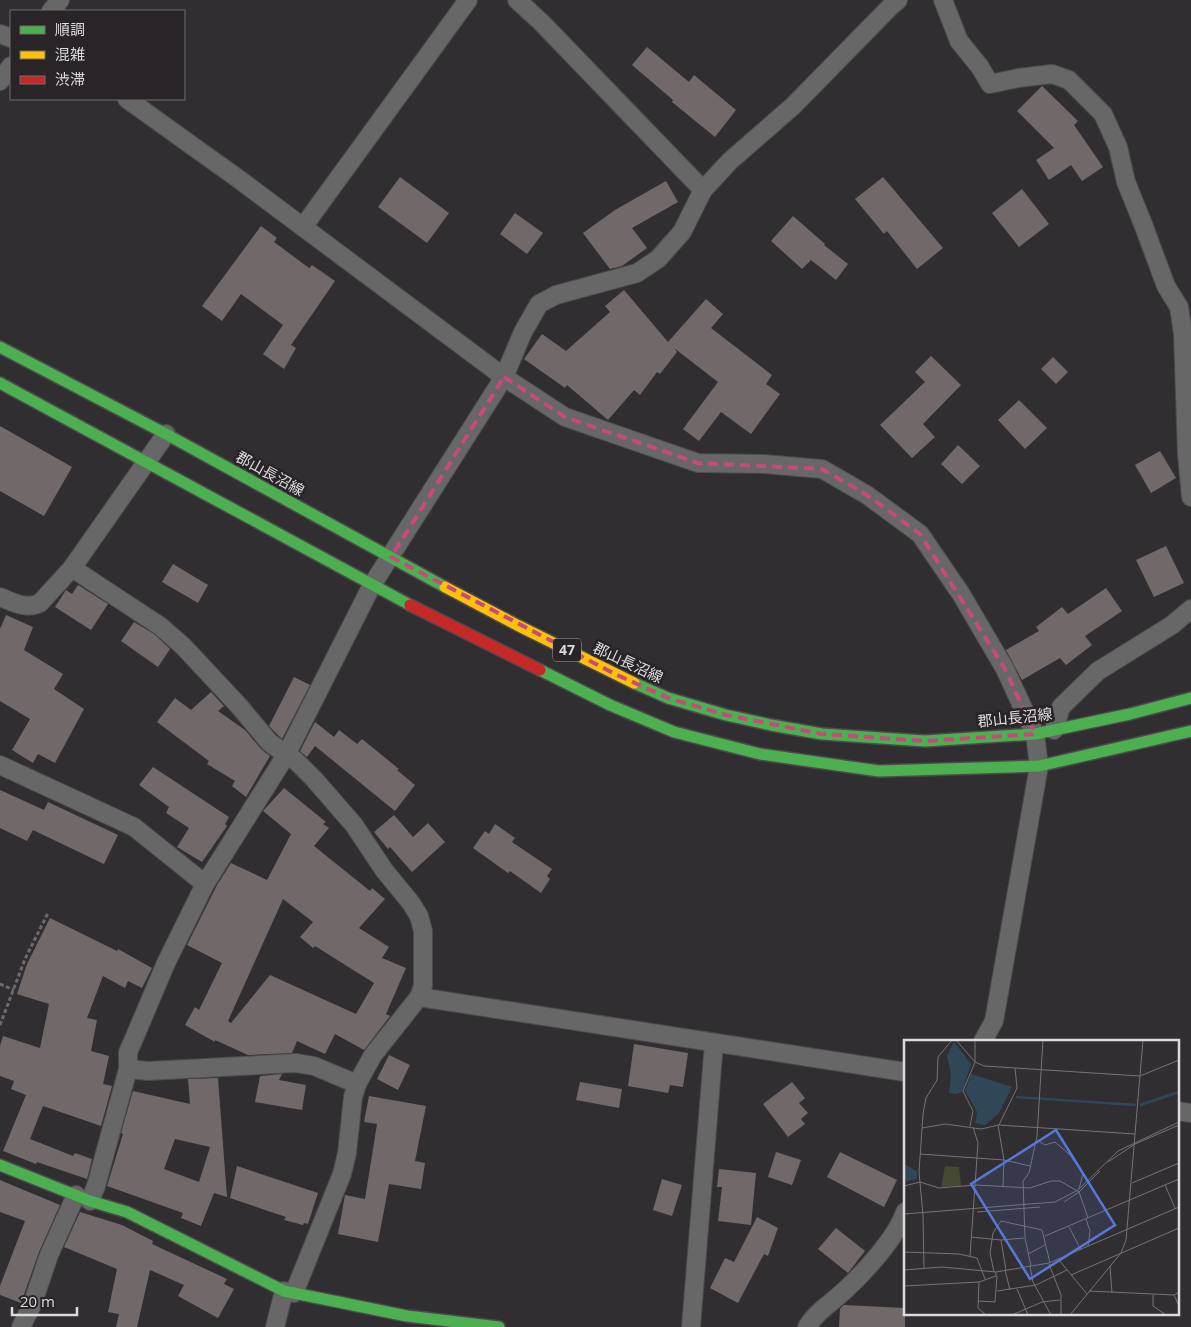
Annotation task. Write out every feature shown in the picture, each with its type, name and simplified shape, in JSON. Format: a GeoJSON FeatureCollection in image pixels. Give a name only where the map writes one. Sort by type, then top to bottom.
{"type":"FeatureCollection","features":[{"type":"Feature","properties":{"kind":"main road","name":"郡山長沼線"},"geometry":{"type":"LineString","coordinates":[[0,347],[166,434],[517,625],[668,698],[726,715],[822,734],[925,741],[1035,734],[1130,714],[1191,698]]}},
{"type":"Feature","properties":{"kind":"main road","name":"47"},"geometry":{"type":"LineString","coordinates":[[0,383],[427,614],[610,705],[674,732],[760,754],[879,771],[1038,766],[1191,731]]}},
{"type":"Feature","properties":{"kind":"main road"},"geometry":{"type":"LineString","coordinates":[[0,1165],[83,1198],[127,1212],[289,1292],[408,1322],[500,1327]]}},
{"type":"Feature","properties":{"kind":"street"},"geometry":{"type":"LineString","coordinates":[[52,10],[60,0]]}},
{"type":"Feature","properties":{"kind":"street"},"geometry":{"type":"LineString","coordinates":[[303,227],[468,0]]}},
{"type":"Feature","properties":{"kind":"street"},"geometry":{"type":"LineString","coordinates":[[517,0],[542,23],[703,190]]}},
{"type":"Feature","properties":{"kind":"street"},"geometry":{"type":"LineString","coordinates":[[21,1327],[32,1305],[49,1255],[83,1198],[96,1186],[128,1069],[128,1052],[166,964],[205,884],[286,755],[372,585],[504,377],[523,332],[539,304],[556,295],[638,273],[658,259],[682,232],[703,190],[730,161],[793,106],[898,0]]}},
{"type":"Feature","properties":{"kind":"street"},"geometry":{"type":"LineString","coordinates":[[943,0],[959,41],[980,67],[990,84],[1052,74],[1069,80],[1102,114],[1118,147],[1126,182],[1166,286],[1179,307],[1183,334],[1187,455],[1191,497]]}},
{"type":"Feature","properties":{"kind":"street"},"geometry":{"type":"LineString","coordinates":[[0,81],[10,67]]}},
{"type":"Feature","properties":{"kind":"street"},"geometry":{"type":"LineString","coordinates":[[127,100],[303,227],[504,377],[565,417],[698,463],[764,464],[822,469],[867,494],[920,534],[961,594],[1005,669],[1035,734],[1038,766],[994,1021],[984,1040]]}},
{"type":"Feature","properties":{"kind":"street"},"geometry":{"type":"LineString","coordinates":[[0,597],[28,606],[35,606],[40,603],[72,568],[166,434]]}},
{"type":"Feature","properties":{"kind":"street"},"geometry":{"type":"LineString","coordinates":[[72,568],[160,626],[183,646],[239,706],[270,743],[296,761],[354,824],[384,870],[411,903],[419,916],[423,931],[423,986],[419,997],[373,1055],[357,1084],[353,1098],[347,1153],[342,1174],[275,1327]]}},
{"type":"Feature","properties":{"kind":"street"},"geometry":{"type":"LineString","coordinates":[[1054,730],[1061,707],[1098,671],[1172,625],[1191,608]]}},
{"type":"Feature","properties":{"kind":"street"},"geometry":{"type":"LineString","coordinates":[[0,766],[134,827],[205,884]]}},
{"type":"Feature","properties":{"kind":"street"},"geometry":{"type":"LineString","coordinates":[[419,997],[904,1072]]}},
{"type":"Feature","properties":{"kind":"street"},"geometry":{"type":"LineString","coordinates":[[691,1327],[714,1042]]}},
{"type":"Feature","properties":{"kind":"street"},"geometry":{"type":"LineString","coordinates":[[128,1069],[148,1071],[296,1063],[314,1066],[357,1084]]}},
{"type":"Feature","properties":{"kind":"street"},"geometry":{"type":"LineString","coordinates":[[1178,1111],[1191,1113]]}},
{"type":"Feature","properties":{"kind":"street"},"geometry":{"type":"LineString","coordinates":[[807,1327],[814,1316],[847,1288],[866,1268],[896,1231],[904,1214]]}},
{"type":"Feature","properties":{"kind":"path"},"geometry":{"type":"LineString","coordinates":[[0,1025],[25,959],[48,913]]}},
{"type":"Feature","properties":{"kind":"path"},"geometry":{"type":"LineString","coordinates":[[0,984],[14,990]]}},
{"type":"Feature","properties":{"kind":"highlighted area"},"geometry":{"type":"Polygon","coordinates":[[[504,377],[565,417],[698,463],[822,469],[867,495],[920,534],[1005,669],[1035,734],[925,741],[822,734],[726,715],[668,698],[615,674],[391,557],[504,377]]]}},
{"type":"Feature","properties":{"kind":"building"},"geometry":{"type":"Polygon","coordinates":[[[647,47],[689,82],[694,75],[736,110],[715,137],[672,102],[673,100],[632,65],[647,47]]]}},
{"type":"Feature","properties":{"kind":"building"},"geometry":{"type":"Polygon","coordinates":[[[1042,86],[1078,121],[1074,125],[1103,167],[1082,181],[1071,165],[1049,180],[1036,160],[1054,148],[1017,111],[1042,86]]]}},
{"type":"Feature","properties":{"kind":"building"},"geometry":{"type":"Polygon","coordinates":[[[400,177],[449,213],[427,243],[378,207],[400,177]]]}},
{"type":"Feature","properties":{"kind":"building"},"geometry":{"type":"Polygon","coordinates":[[[883,177],[943,248],[917,269],[887,231],[884,234],[855,199],[883,177]]]}},
{"type":"Feature","properties":{"kind":"building"},"geometry":{"type":"Polygon","coordinates":[[[666,181],[678,202],[632,228],[647,248],[622,266],[610,269],[583,233],[615,210],[666,181]]]}},
{"type":"Feature","properties":{"kind":"building"},"geometry":{"type":"Polygon","coordinates":[[[1022,189],[1049,224],[1019,247],[992,213],[1022,189]]]}},
{"type":"Feature","properties":{"kind":"building"},"geometry":{"type":"Polygon","coordinates":[[[515,213],[543,233],[527,254],[500,234],[515,213]]]}},
{"type":"Feature","properties":{"kind":"building"},"geometry":{"type":"Polygon","coordinates":[[[793,216],[848,264],[836,280],[811,260],[802,269],[771,241],[793,216]]]}},
{"type":"Feature","properties":{"kind":"building"},"geometry":{"type":"Polygon","coordinates":[[[261,226],[277,238],[274,242],[309,268],[312,265],[335,281],[291,345],[296,348],[284,369],[263,354],[283,325],[241,294],[222,321],[202,306],[261,226]]]}},
{"type":"Feature","properties":{"kind":"building"},"geometry":{"type":"Polygon","coordinates":[[[624,290],[668,342],[706,299],[723,314],[711,328],[772,375],[766,384],[780,394],[751,434],[721,412],[699,441],[683,429],[718,382],[674,348],[677,352],[660,374],[657,372],[640,395],[634,390],[608,420],[567,385],[565,388],[524,359],[542,334],[566,351],[610,312],[605,306],[624,290]]]}},
{"type":"Feature","properties":{"kind":"building"},"geometry":{"type":"Polygon","coordinates":[[[931,356],[961,385],[923,424],[935,437],[912,458],[880,425],[925,382],[915,372],[931,356]]]}},
{"type":"Feature","properties":{"kind":"building"},"geometry":{"type":"Polygon","coordinates":[[[1053,357],[1068,372],[1056,384],[1041,369],[1053,357]]]}},
{"type":"Feature","properties":{"kind":"building"},"geometry":{"type":"Polygon","coordinates":[[[1019,400],[1047,428],[1025,449],[998,420],[1019,400]]]}},
{"type":"Feature","properties":{"kind":"building"},"geometry":{"type":"Polygon","coordinates":[[[0,426],[72,467],[44,516],[0,491],[0,426]]]}},
{"type":"Feature","properties":{"kind":"building"},"geometry":{"type":"Polygon","coordinates":[[[958,445],[980,466],[962,484],[941,464],[958,445]]]}},
{"type":"Feature","properties":{"kind":"building"},"geometry":{"type":"Polygon","coordinates":[[[1160,451],[1176,478],[1151,493],[1135,465],[1160,451]]]}},
{"type":"Feature","properties":{"kind":"building"},"geometry":{"type":"Polygon","coordinates":[[[1166,546],[1184,583],[1154,597],[1136,560],[1166,546]]]}},
{"type":"Feature","properties":{"kind":"building"},"geometry":{"type":"Polygon","coordinates":[[[173,564],[208,585],[198,603],[162,582],[173,564]]]}},
{"type":"Feature","properties":{"kind":"building"},"geometry":{"type":"Polygon","coordinates":[[[78,585],[108,604],[91,630],[55,607],[66,590],[72,594],[78,585]]]}},
{"type":"Feature","properties":{"kind":"building"},"geometry":{"type":"Polygon","coordinates":[[[1106,588],[1122,611],[1085,636],[1092,645],[1066,665],[1060,658],[1022,680],[1006,650],[1039,631],[1036,627],[1062,607],[1068,614],[1106,588]]]}},
{"type":"Feature","properties":{"kind":"building"},"geometry":{"type":"Polygon","coordinates":[[[6,615],[33,627],[24,650],[63,674],[54,689],[84,709],[55,763],[38,754],[33,763],[12,750],[30,719],[0,701],[0,629],[6,615]]]}},
{"type":"Feature","properties":{"kind":"building"},"geometry":{"type":"Polygon","coordinates":[[[134,622],[154,634],[170,649],[158,667],[121,641],[134,622]]]}},
{"type":"Feature","properties":{"kind":"building"},"geometry":{"type":"Polygon","coordinates":[[[294,677],[310,685],[282,739],[269,726],[294,677]]]}},
{"type":"Feature","properties":{"kind":"building"},"geometry":{"type":"Polygon","coordinates":[[[211,692],[224,706],[218,711],[245,730],[262,750],[270,756],[246,797],[232,786],[235,781],[207,764],[209,761],[157,722],[175,698],[191,710],[211,692]]]}},
{"type":"Feature","properties":{"kind":"building"},"geometry":{"type":"Polygon","coordinates":[[[315,722],[334,737],[339,730],[357,744],[362,739],[399,769],[397,770],[415,785],[395,811],[315,746],[307,757],[300,751],[315,722]]]}},
{"type":"Feature","properties":{"kind":"building"},"geometry":{"type":"Polygon","coordinates":[[[153,767],[229,817],[225,824],[227,826],[202,862],[177,847],[189,828],[166,813],[169,807],[139,785],[153,767]]]}},
{"type":"Feature","properties":{"kind":"building"},"geometry":{"type":"Polygon","coordinates":[[[284,788],[326,822],[323,824],[329,828],[314,846],[370,891],[372,888],[385,899],[359,928],[389,947],[382,958],[406,968],[386,1014],[390,1016],[364,1050],[335,1034],[325,1054],[297,1041],[292,1053],[248,1055],[215,1040],[215,1042],[185,1025],[195,1007],[199,1010],[222,963],[187,945],[217,885],[231,863],[267,880],[291,834],[263,811],[284,788]],[[283,899],[228,1021],[231,1023],[270,975],[356,1014],[374,983],[315,946],[313,948],[300,937],[313,922],[283,899]]]}},
{"type":"Feature","properties":{"kind":"building"},"geometry":{"type":"Polygon","coordinates":[[[0,790],[44,810],[48,802],[118,835],[104,864],[33,830],[27,841],[0,828],[0,790]]]}},
{"type":"Feature","properties":{"kind":"building"},"geometry":{"type":"Polygon","coordinates":[[[394,815],[413,837],[428,823],[445,842],[412,872],[390,847],[388,849],[374,832],[394,815]]]}},
{"type":"Feature","properties":{"kind":"building"},"geometry":{"type":"Polygon","coordinates":[[[495,824],[515,838],[512,842],[552,869],[547,876],[550,879],[541,893],[510,871],[508,873],[473,848],[485,831],[489,834],[495,824]]]}},
{"type":"Feature","properties":{"kind":"building"},"geometry":{"type":"Polygon","coordinates":[[[50,918],[117,951],[118,949],[152,968],[142,988],[128,981],[125,988],[103,976],[87,1018],[97,1020],[91,1051],[109,1056],[103,1084],[112,1086],[101,1126],[43,1106],[30,1139],[73,1156],[75,1153],[92,1159],[87,1179],[37,1162],[36,1164],[3,1151],[26,1095],[11,1089],[14,1081],[0,1076],[0,1046],[3,1036],[40,1048],[49,1004],[17,994],[27,964],[50,918]]]}},
{"type":"Feature","properties":{"kind":"building"},"geometry":{"type":"Polygon","coordinates":[[[634,1044],[688,1053],[683,1087],[670,1085],[668,1093],[628,1086],[634,1044]]]}},
{"type":"Feature","properties":{"kind":"building"},"geometry":{"type":"Polygon","coordinates":[[[389,1055],[410,1065],[398,1090],[377,1079],[389,1055]]]}},
{"type":"Feature","properties":{"kind":"building"},"geometry":{"type":"Polygon","coordinates":[[[282,1074],[279,1080],[306,1085],[302,1110],[255,1102],[260,1076],[282,1074]]]}},
{"type":"Feature","properties":{"kind":"building"},"geometry":{"type":"Polygon","coordinates":[[[218,1078],[227,1197],[214,1193],[201,1226],[181,1218],[183,1213],[107,1186],[123,1134],[121,1133],[133,1091],[190,1104],[188,1079],[218,1078]],[[175,1139],[164,1169],[199,1182],[210,1147],[175,1139]]]}},
{"type":"Feature","properties":{"kind":"building"},"geometry":{"type":"Polygon","coordinates":[[[580,1082],[622,1089],[619,1108],[576,1100],[580,1082]]]}},
{"type":"Feature","properties":{"kind":"building"},"geometry":{"type":"Polygon","coordinates":[[[792,1082],[805,1098],[799,1103],[808,1113],[801,1119],[805,1124],[788,1137],[763,1104],[792,1082]]]}},
{"type":"Feature","properties":{"kind":"building"},"geometry":{"type":"Polygon","coordinates":[[[369,1096],[426,1106],[415,1161],[425,1163],[421,1189],[389,1184],[378,1242],[338,1234],[345,1195],[365,1199],[377,1124],[364,1122],[369,1096]]]}},
{"type":"Feature","properties":{"kind":"building"},"geometry":{"type":"Polygon","coordinates":[[[776,1152],[801,1160],[792,1185],[768,1177],[776,1152]]]}},
{"type":"Feature","properties":{"kind":"building"},"geometry":{"type":"Polygon","coordinates":[[[840,1152],[897,1180],[884,1207],[827,1177],[840,1152]]]}},
{"type":"Feature","properties":{"kind":"building"},"geometry":{"type":"Polygon","coordinates":[[[237,1166],[318,1193],[308,1224],[304,1223],[303,1225],[284,1220],[286,1217],[230,1198],[237,1166]]]}},
{"type":"Feature","properties":{"kind":"building"},"geometry":{"type":"Polygon","coordinates":[[[719,1169],[756,1173],[751,1225],[718,1221],[722,1187],[717,1187],[719,1169]]]}},
{"type":"Feature","properties":{"kind":"building"},"geometry":{"type":"Polygon","coordinates":[[[662,1179],[682,1185],[672,1216],[653,1210],[662,1179]]]}},
{"type":"Feature","properties":{"kind":"building"},"geometry":{"type":"Polygon","coordinates":[[[0,1180],[60,1205],[39,1252],[21,1303],[0,1295],[0,1286],[25,1221],[0,1212],[0,1180]]]}},
{"type":"Feature","properties":{"kind":"building"},"geometry":{"type":"Polygon","coordinates":[[[80,1212],[122,1225],[153,1241],[152,1244],[227,1279],[224,1284],[234,1289],[218,1318],[178,1296],[184,1285],[150,1270],[137,1327],[116,1327],[119,1314],[108,1312],[117,1269],[64,1247],[80,1212]]]}},
{"type":"Feature","properties":{"kind":"building"},"geometry":{"type":"Polygon","coordinates":[[[757,1217],[778,1228],[768,1256],[764,1254],[738,1303],[710,1288],[725,1258],[734,1262],[757,1217]]]}},
{"type":"Feature","properties":{"kind":"building"},"geometry":{"type":"Polygon","coordinates":[[[836,1228],[865,1251],[848,1273],[818,1249],[836,1228]]]}},
{"type":"Feature","properties":{"kind":"building"},"geometry":{"type":"Polygon","coordinates":[[[844,1305],[904,1308],[905,1327],[839,1327],[840,1309],[844,1305]]]}},
{"type":"Feature","properties":{"kind":"traffic: fast"},"geometry":{"type":"LineString","coordinates":[[0,347],[166,434],[445,587]]}},
{"type":"Feature","properties":{"kind":"traffic: fast"},"geometry":{"type":"LineString","coordinates":[[0,383],[410,605]]}},
{"type":"Feature","properties":{"kind":"traffic: fast"},"geometry":{"type":"LineString","coordinates":[[540,670],[610,705],[674,732],[760,754],[879,771],[1039,766],[1191,731]]}},
{"type":"Feature","properties":{"kind":"traffic: fast"},"geometry":{"type":"LineString","coordinates":[[634,683],[668,698],[726,715],[771,725],[822,734],[925,741],[1035,734],[1130,714],[1191,698]]}},
{"type":"Feature","properties":{"kind":"traffic: fast"},"geometry":{"type":"LineString","coordinates":[[0,1165],[90,1201],[127,1212],[284,1291],[407,1316],[499,1327]]}},
{"type":"Feature","properties":{"kind":"traffic: slow"},"geometry":{"type":"LineString","coordinates":[[445,587],[634,683]]}},
{"type":"Feature","properties":{"kind":"traffic: jam"},"geometry":{"type":"LineString","coordinates":[[410,605],[540,670]]}}]}
